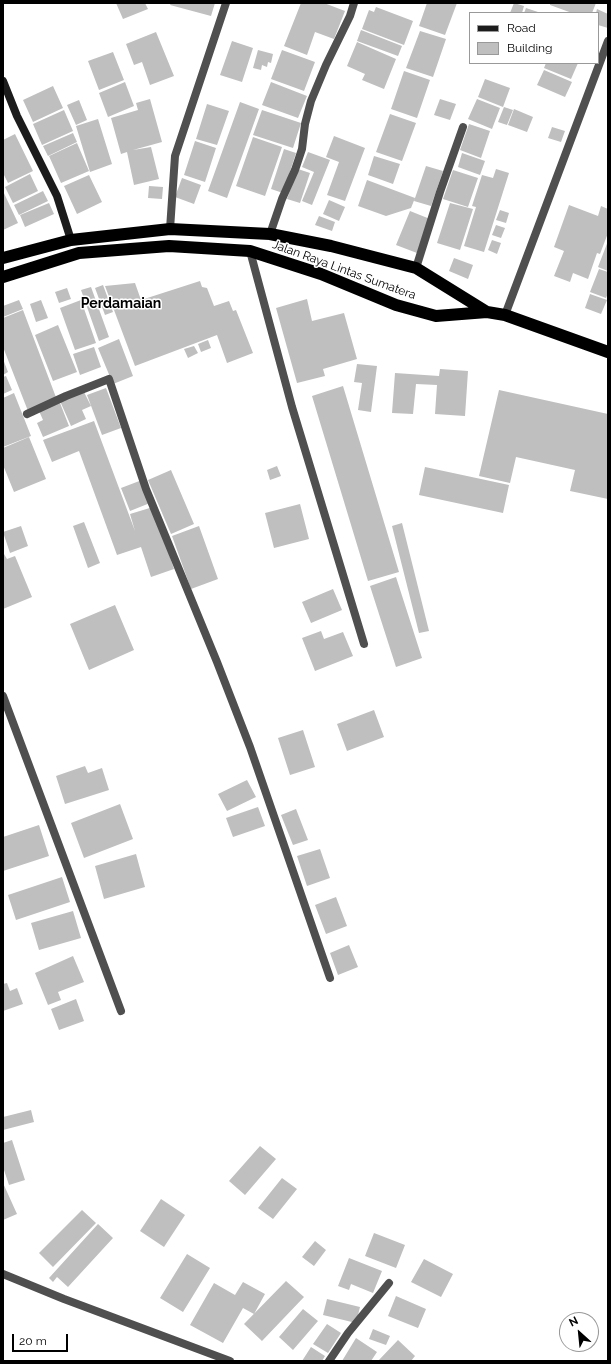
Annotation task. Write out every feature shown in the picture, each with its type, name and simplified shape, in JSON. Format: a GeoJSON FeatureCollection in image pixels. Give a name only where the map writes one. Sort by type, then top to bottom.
{"type":"FeatureCollection","features":[{"type":"Feature","properties":{"kind":"highway","name":"Jalan Raya Lintas Sumatera"},"geometry":{"type":"LineString","coordinates":[[3,258],[71,240],[170,229],[270,234],[331,246],[416,268],[487,312]]}},
{"type":"Feature","properties":{"kind":"highway","name":"Jalan Raya Lintas Sumatera"},"geometry":{"type":"LineString","coordinates":[[3,277],[79,253],[168,246],[250,251],[321,274],[396,305],[436,316],[487,312],[505,315],[608,352]]}},
{"type":"Feature","properties":{"kind":"street"},"geometry":{"type":"LineString","coordinates":[[170,229],[175,156],[226,3]]}},
{"type":"Feature","properties":{"kind":"street"},"geometry":{"type":"LineString","coordinates":[[270,234],[302,149],[305,124],[311,101],[326,65],[350,16],[354,3]]}},
{"type":"Feature","properties":{"kind":"street"},"geometry":{"type":"LineString","coordinates":[[505,315],[608,41]]}},
{"type":"Feature","properties":{"kind":"street"},"geometry":{"type":"LineString","coordinates":[[3,81],[17,116],[57,196],[71,240]]}},
{"type":"Feature","properties":{"kind":"street"},"geometry":{"type":"LineString","coordinates":[[416,268],[440,192],[463,127]]}},
{"type":"Feature","properties":{"kind":"street"},"geometry":{"type":"LineString","coordinates":[[250,251],[292,407],[364,644]]}},
{"type":"Feature","properties":{"kind":"street"},"geometry":{"type":"LineString","coordinates":[[27,414],[66,396],[109,379],[146,489],[218,662],[250,746],[330,978]]}},
{"type":"Feature","properties":{"kind":"street"},"geometry":{"type":"LineString","coordinates":[[3,696],[121,1011]]}},
{"type":"Feature","properties":{"kind":"street"},"geometry":{"type":"LineString","coordinates":[[3,1274],[64,1299],[230,1361]]}},
{"type":"Feature","properties":{"kind":"street"},"geometry":{"type":"LineString","coordinates":[[329,1361],[348,1333],[389,1283]]}},
{"type":"Feature","properties":{"kind":"building"},"geometry":{"type":"Polygon","coordinates":[[[116,3],[145,3],[148,9],[123,19],[116,3]]]}},
{"type":"Feature","properties":{"kind":"building"},"geometry":{"type":"Polygon","coordinates":[[[171,3],[215,3],[211,16],[170,5],[171,3]]]}},
{"type":"Feature","properties":{"kind":"building"},"geometry":{"type":"Polygon","coordinates":[[[301,3],[324,3],[345,11],[334,39],[315,32],[307,55],[284,46],[301,3]]]}},
{"type":"Feature","properties":{"kind":"building"},"geometry":{"type":"Polygon","coordinates":[[[427,3],[457,3],[445,35],[419,26],[427,3]]]}},
{"type":"Feature","properties":{"kind":"building"},"geometry":{"type":"Polygon","coordinates":[[[514,3],[524,6],[522,12],[510,12],[514,3]]]}},
{"type":"Feature","properties":{"kind":"building"},"geometry":{"type":"Polygon","coordinates":[[[550,3],[596,3],[592,12],[569,12],[550,5],[550,3]]]}},
{"type":"Feature","properties":{"kind":"building"},"geometry":{"type":"Polygon","coordinates":[[[376,7],[413,21],[404,45],[362,29],[369,10],[374,12],[376,7]]]}},
{"type":"Feature","properties":{"kind":"building"},"geometry":{"type":"Polygon","coordinates":[[[526,8],[538,12],[524,12],[526,8]]]}},
{"type":"Feature","properties":{"kind":"building"},"geometry":{"type":"Polygon","coordinates":[[[597,9],[608,14],[608,28],[599,25],[599,12],[596,12],[597,9]]]}},
{"type":"Feature","properties":{"kind":"building"},"geometry":{"type":"Polygon","coordinates":[[[361,30],[402,46],[398,56],[357,41],[361,30]]]}},
{"type":"Feature","properties":{"kind":"building"},"geometry":{"type":"Polygon","coordinates":[[[420,31],[446,39],[433,77],[406,68],[420,31]]]}},
{"type":"Feature","properties":{"kind":"building"},"geometry":{"type":"Polygon","coordinates":[[[156,32],[174,76],[150,85],[142,62],[134,65],[126,44],[156,32]]]}},
{"type":"Feature","properties":{"kind":"building"},"geometry":{"type":"Polygon","coordinates":[[[232,41],[253,48],[242,82],[220,75],[232,41]]]}},
{"type":"Feature","properties":{"kind":"building"},"geometry":{"type":"Polygon","coordinates":[[[357,42],[396,59],[384,89],[362,80],[365,74],[347,66],[357,42]]]}},
{"type":"Feature","properties":{"kind":"building"},"geometry":{"type":"Polygon","coordinates":[[[258,50],[273,54],[271,63],[268,62],[267,67],[262,65],[261,70],[253,68],[258,50]]]}},
{"type":"Feature","properties":{"kind":"building"},"geometry":{"type":"Polygon","coordinates":[[[282,50],[315,62],[304,91],[271,79],[282,50]]]}},
{"type":"Feature","properties":{"kind":"building"},"geometry":{"type":"Polygon","coordinates":[[[113,52],[124,80],[99,90],[88,61],[113,52]]]}},
{"type":"Feature","properties":{"kind":"building"},"geometry":{"type":"Polygon","coordinates":[[[546,64],[578,64],[571,79],[544,68],[546,64]]]}},
{"type":"Feature","properties":{"kind":"building"},"geometry":{"type":"Polygon","coordinates":[[[544,70],[572,82],[565,97],[537,85],[544,70]]]}},
{"type":"Feature","properties":{"kind":"building"},"geometry":{"type":"Polygon","coordinates":[[[404,71],[430,80],[417,118],[391,109],[404,71]]]}},
{"type":"Feature","properties":{"kind":"building"},"geometry":{"type":"Polygon","coordinates":[[[485,79],[510,88],[503,107],[478,97],[485,79]]]}},
{"type":"Feature","properties":{"kind":"building"},"geometry":{"type":"Polygon","coordinates":[[[125,82],[134,106],[108,117],[99,93],[125,82]]]}},
{"type":"Feature","properties":{"kind":"building"},"geometry":{"type":"Polygon","coordinates":[[[271,82],[307,96],[298,118],[262,105],[271,82]]]}},
{"type":"Feature","properties":{"kind":"building"},"geometry":{"type":"Polygon","coordinates":[[[53,86],[63,108],[33,122],[23,100],[53,86]]]}},
{"type":"Feature","properties":{"kind":"building"},"geometry":{"type":"Polygon","coordinates":[[[150,99],[162,142],[133,150],[151,147],[159,179],[134,185],[127,152],[121,154],[111,118],[138,110],[136,103],[150,99]]]}},
{"type":"Feature","properties":{"kind":"building"},"geometry":{"type":"Polygon","coordinates":[[[440,99],[456,104],[450,120],[434,115],[440,99]]]}},
{"type":"Feature","properties":{"kind":"building"},"geometry":{"type":"Polygon","coordinates":[[[477,99],[500,108],[492,129],[468,119],[477,99]]]}},
{"type":"Feature","properties":{"kind":"building"},"geometry":{"type":"Polygon","coordinates":[[[79,100],[87,120],[76,125],[67,105],[79,100]]]}},
{"type":"Feature","properties":{"kind":"building"},"geometry":{"type":"Polygon","coordinates":[[[240,102],[259,109],[227,198],[208,191],[240,102]]]}},
{"type":"Feature","properties":{"kind":"building"},"geometry":{"type":"Polygon","coordinates":[[[207,104],[229,111],[217,145],[196,139],[207,104]]]}},
{"type":"Feature","properties":{"kind":"building"},"geometry":{"type":"Polygon","coordinates":[[[504,107],[513,110],[507,125],[498,122],[504,107]]]}},
{"type":"Feature","properties":{"kind":"building"},"geometry":{"type":"Polygon","coordinates":[[[514,109],[533,117],[527,132],[508,125],[514,109]]]}},
{"type":"Feature","properties":{"kind":"building"},"geometry":{"type":"Polygon","coordinates":[[[64,110],[73,131],[42,145],[33,124],[64,110]]]}},
{"type":"Feature","properties":{"kind":"building"},"geometry":{"type":"Polygon","coordinates":[[[262,110],[301,123],[293,148],[253,135],[262,110]]]}},
{"type":"Feature","properties":{"kind":"building"},"geometry":{"type":"Polygon","coordinates":[[[390,114],[416,123],[402,161],[376,152],[390,114]]]}},
{"type":"Feature","properties":{"kind":"building"},"geometry":{"type":"Polygon","coordinates":[[[98,119],[112,164],[90,172],[76,126],[98,119]]]}},
{"type":"Feature","properties":{"kind":"building"},"geometry":{"type":"Polygon","coordinates":[[[469,124],[490,131],[481,158],[460,150],[469,124]]]}},
{"type":"Feature","properties":{"kind":"building"},"geometry":{"type":"Polygon","coordinates":[[[552,127],[565,131],[561,142],[548,138],[552,127]]]}},
{"type":"Feature","properties":{"kind":"building"},"geometry":{"type":"Polygon","coordinates":[[[73,133],[77,142],[48,156],[43,146],[73,133]]]}},
{"type":"Feature","properties":{"kind":"building"},"geometry":{"type":"Polygon","coordinates":[[[15,134],[33,171],[8,183],[3,173],[3,140],[15,134]]]}},
{"type":"Feature","properties":{"kind":"building"},"geometry":{"type":"Polygon","coordinates":[[[334,136],[365,148],[345,201],[327,195],[339,162],[326,157],[334,136]]]}},
{"type":"Feature","properties":{"kind":"building"},"geometry":{"type":"Polygon","coordinates":[[[253,137],[282,147],[265,196],[236,186],[253,137]]]}},
{"type":"Feature","properties":{"kind":"building"},"geometry":{"type":"Polygon","coordinates":[[[195,141],[216,148],[205,182],[184,175],[195,141]]]}},
{"type":"Feature","properties":{"kind":"building"},"geometry":{"type":"Polygon","coordinates":[[[77,143],[89,171],[61,183],[49,156],[77,143]]]}},
{"type":"Feature","properties":{"kind":"building"},"geometry":{"type":"Polygon","coordinates":[[[284,149],[296,153],[283,193],[271,189],[284,149]]]}},
{"type":"Feature","properties":{"kind":"building"},"geometry":{"type":"Polygon","coordinates":[[[308,152],[330,160],[312,205],[302,201],[314,172],[302,167],[308,152]]]}},
{"type":"Feature","properties":{"kind":"building"},"geometry":{"type":"Polygon","coordinates":[[[462,153],[485,161],[480,175],[458,167],[462,153]]]}},
{"type":"Feature","properties":{"kind":"building"},"geometry":{"type":"Polygon","coordinates":[[[374,156],[400,164],[393,184],[368,175],[374,156]]]}},
{"type":"Feature","properties":{"kind":"building"},"geometry":{"type":"Polygon","coordinates":[[[426,166],[443,171],[431,206],[414,201],[426,166]]]}},
{"type":"Feature","properties":{"kind":"building"},"geometry":{"type":"Polygon","coordinates":[[[298,169],[310,173],[300,203],[287,199],[298,169]]]}},
{"type":"Feature","properties":{"kind":"building"},"geometry":{"type":"Polygon","coordinates":[[[496,169],[509,173],[484,252],[464,246],[476,207],[472,206],[482,175],[493,178],[496,169]]]}},
{"type":"Feature","properties":{"kind":"building"},"geometry":{"type":"Polygon","coordinates":[[[453,170],[478,178],[468,207],[443,199],[453,170]]]}},
{"type":"Feature","properties":{"kind":"building"},"geometry":{"type":"Polygon","coordinates":[[[30,174],[38,191],[13,203],[5,187],[30,174]]]}},
{"type":"Feature","properties":{"kind":"building"},"geometry":{"type":"Polygon","coordinates":[[[89,175],[102,202],[77,214],[64,186],[89,175]]]}},
{"type":"Feature","properties":{"kind":"building"},"geometry":{"type":"Polygon","coordinates":[[[182,178],[201,185],[194,204],[175,197],[182,178]]]}},
{"type":"Feature","properties":{"kind":"building"},"geometry":{"type":"Polygon","coordinates":[[[367,180],[415,198],[411,208],[386,216],[358,206],[367,180]]]}},
{"type":"Feature","properties":{"kind":"building"},"geometry":{"type":"Polygon","coordinates":[[[149,186],[163,187],[162,199],[148,198],[149,186]]]}},
{"type":"Feature","properties":{"kind":"building"},"geometry":{"type":"Polygon","coordinates":[[[3,191],[18,223],[3,230],[3,191]]]}},
{"type":"Feature","properties":{"kind":"building"},"geometry":{"type":"Polygon","coordinates":[[[43,191],[48,201],[19,215],[14,205],[43,191]]]}},
{"type":"Feature","properties":{"kind":"building"},"geometry":{"type":"Polygon","coordinates":[[[329,200],[345,207],[339,221],[323,214],[329,200]]]}},
{"type":"Feature","properties":{"kind":"building"},"geometry":{"type":"Polygon","coordinates":[[[49,203],[54,214],[25,227],[20,215],[49,203]]]}},
{"type":"Feature","properties":{"kind":"building"},"geometry":{"type":"Polygon","coordinates":[[[450,203],[473,209],[460,250],[437,243],[450,203]]]}},
{"type":"Feature","properties":{"kind":"building"},"geometry":{"type":"Polygon","coordinates":[[[569,205],[598,216],[601,206],[608,209],[608,233],[600,254],[597,253],[588,279],[573,273],[570,282],[554,276],[564,251],[554,247],[569,205]]]}},
{"type":"Feature","properties":{"kind":"building"},"geometry":{"type":"Polygon","coordinates":[[[500,210],[509,213],[506,223],[496,220],[500,210]]]}},
{"type":"Feature","properties":{"kind":"building"},"geometry":{"type":"Polygon","coordinates":[[[410,211],[430,219],[417,253],[396,245],[410,211]]]}},
{"type":"Feature","properties":{"kind":"building"},"geometry":{"type":"Polygon","coordinates":[[[319,216],[335,222],[332,231],[315,225],[319,216]]]}},
{"type":"Feature","properties":{"kind":"building"},"geometry":{"type":"Polygon","coordinates":[[[496,225],[505,228],[501,238],[492,235],[496,225]]]}},
{"type":"Feature","properties":{"kind":"building"},"geometry":{"type":"Polygon","coordinates":[[[492,240],[501,243],[497,254],[488,250],[492,240]]]}},
{"type":"Feature","properties":{"kind":"building"},"geometry":{"type":"Polygon","coordinates":[[[608,241],[608,271],[598,267],[608,241]]]}},
{"type":"Feature","properties":{"kind":"building"},"geometry":{"type":"Polygon","coordinates":[[[454,258],[473,265],[468,279],[449,271],[454,258]]]}},
{"type":"Feature","properties":{"kind":"building"},"geometry":{"type":"Polygon","coordinates":[[[599,269],[608,272],[608,293],[606,298],[590,292],[599,269]]]}},
{"type":"Feature","properties":{"kind":"building"},"geometry":{"type":"Polygon","coordinates":[[[200,281],[202,287],[207,288],[214,306],[229,301],[233,311],[236,310],[253,353],[227,363],[217,335],[135,366],[105,286],[135,283],[141,300],[200,281]]]}},
{"type":"Feature","properties":{"kind":"building"},"geometry":{"type":"Polygon","coordinates":[[[103,285],[113,312],[105,315],[95,288],[103,285]]]}},
{"type":"Feature","properties":{"kind":"building"},"geometry":{"type":"Polygon","coordinates":[[[91,287],[109,337],[99,341],[81,290],[91,287]]]}},
{"type":"Feature","properties":{"kind":"building"},"geometry":{"type":"Polygon","coordinates":[[[67,288],[71,299],[59,303],[55,292],[67,288]]]}},
{"type":"Feature","properties":{"kind":"building"},"geometry":{"type":"Polygon","coordinates":[[[590,294],[607,300],[601,314],[585,308],[590,294]]]}},
{"type":"Feature","properties":{"kind":"building"},"geometry":{"type":"Polygon","coordinates":[[[307,299],[312,321],[344,313],[357,359],[323,369],[325,376],[297,383],[276,308],[307,299]]]}},
{"type":"Feature","properties":{"kind":"building"},"geometry":{"type":"Polygon","coordinates":[[[19,300],[23,309],[3,317],[3,306],[19,300]]]}},
{"type":"Feature","properties":{"kind":"building"},"geometry":{"type":"Polygon","coordinates":[[[41,300],[48,318],[36,322],[30,304],[41,300]]]}},
{"type":"Feature","properties":{"kind":"building"},"geometry":{"type":"Polygon","coordinates":[[[81,300],[96,343],[75,350],[60,308],[81,300]]]}},
{"type":"Feature","properties":{"kind":"building"},"geometry":{"type":"Polygon","coordinates":[[[23,310],[57,400],[28,411],[3,347],[3,318],[23,310]]]}},
{"type":"Feature","properties":{"kind":"building"},"geometry":{"type":"Polygon","coordinates":[[[58,325],[77,372],[53,381],[35,335],[58,325]]]}},
{"type":"Feature","properties":{"kind":"building"},"geometry":{"type":"Polygon","coordinates":[[[119,339],[133,376],[113,384],[98,348],[119,339]]]}},
{"type":"Feature","properties":{"kind":"building"},"geometry":{"type":"Polygon","coordinates":[[[208,340],[211,348],[201,352],[198,344],[208,340]]]}},
{"type":"Feature","properties":{"kind":"building"},"geometry":{"type":"Polygon","coordinates":[[[194,346],[198,353],[188,358],[184,349],[194,346]]]}},
{"type":"Feature","properties":{"kind":"building"},"geometry":{"type":"Polygon","coordinates":[[[94,347],[101,367],[80,375],[73,354],[94,347]]]}},
{"type":"Feature","properties":{"kind":"building"},"geometry":{"type":"Polygon","coordinates":[[[3,359],[8,372],[3,375],[3,359]]]}},
{"type":"Feature","properties":{"kind":"building"},"geometry":{"type":"Polygon","coordinates":[[[357,364],[377,366],[371,412],[358,410],[362,383],[354,382],[357,364]]]}},
{"type":"Feature","properties":{"kind":"building"},"geometry":{"type":"Polygon","coordinates":[[[440,369],[468,371],[465,416],[435,414],[437,385],[416,384],[413,414],[392,413],[395,373],[439,376],[440,369]]]}},
{"type":"Feature","properties":{"kind":"building"},"geometry":{"type":"Polygon","coordinates":[[[6,376],[12,390],[3,394],[3,377],[6,376]]]}},
{"type":"Feature","properties":{"kind":"building"},"geometry":{"type":"Polygon","coordinates":[[[343,386],[399,572],[368,581],[312,396],[343,386]]]}},
{"type":"Feature","properties":{"kind":"building"},"geometry":{"type":"Polygon","coordinates":[[[106,388],[121,428],[102,435],[87,395],[106,388]]]}},
{"type":"Feature","properties":{"kind":"building"},"geometry":{"type":"Polygon","coordinates":[[[83,390],[91,406],[82,410],[86,419],[71,426],[60,401],[83,390]]]}},
{"type":"Feature","properties":{"kind":"building"},"geometry":{"type":"Polygon","coordinates":[[[499,390],[608,414],[608,499],[570,491],[575,470],[516,457],[510,483],[479,476],[499,390]]]}},
{"type":"Feature","properties":{"kind":"building"},"geometry":{"type":"Polygon","coordinates":[[[14,393],[31,436],[3,447],[3,398],[14,393]]]}},
{"type":"Feature","properties":{"kind":"building"},"geometry":{"type":"Polygon","coordinates":[[[60,403],[69,426],[43,437],[37,423],[43,420],[39,411],[60,403]]]}},
{"type":"Feature","properties":{"kind":"building"},"geometry":{"type":"Polygon","coordinates":[[[94,421],[135,531],[130,514],[153,507],[174,569],[151,577],[141,547],[117,555],[79,451],[52,462],[43,440],[94,421]]]}},
{"type":"Feature","properties":{"kind":"building"},"geometry":{"type":"Polygon","coordinates":[[[29,437],[46,479],[14,492],[3,465],[3,448],[29,437]]]}},
{"type":"Feature","properties":{"kind":"building"},"geometry":{"type":"Polygon","coordinates":[[[277,466],[281,476],[270,480],[267,470],[277,466]]]}},
{"type":"Feature","properties":{"kind":"building"},"geometry":{"type":"Polygon","coordinates":[[[425,467],[509,485],[503,513],[419,495],[425,467]]]}},
{"type":"Feature","properties":{"kind":"building"},"geometry":{"type":"Polygon","coordinates":[[[171,470],[194,524],[171,534],[148,480],[171,470]]]}},
{"type":"Feature","properties":{"kind":"building"},"geometry":{"type":"Polygon","coordinates":[[[142,480],[150,503],[130,511],[121,488],[142,480]]]}},
{"type":"Feature","properties":{"kind":"building"},"geometry":{"type":"Polygon","coordinates":[[[300,504],[309,539],[274,548],[265,513],[300,504]]]}},
{"type":"Feature","properties":{"kind":"building"},"geometry":{"type":"Polygon","coordinates":[[[84,522],[100,563],[88,568],[73,526],[84,522]]]}},
{"type":"Feature","properties":{"kind":"building"},"geometry":{"type":"Polygon","coordinates":[[[402,523],[429,631],[419,633],[392,526],[402,523]]]}},
{"type":"Feature","properties":{"kind":"building"},"geometry":{"type":"Polygon","coordinates":[[[21,526],[28,546],[10,553],[3,532],[21,526]]]}},
{"type":"Feature","properties":{"kind":"building"},"geometry":{"type":"Polygon","coordinates":[[[199,526],[218,579],[191,589],[172,536],[199,526]]]}},
{"type":"Feature","properties":{"kind":"building"},"geometry":{"type":"Polygon","coordinates":[[[4,554],[7,559],[15,556],[32,597],[3,609],[3,555],[4,554]]]}},
{"type":"Feature","properties":{"kind":"building"},"geometry":{"type":"Polygon","coordinates":[[[396,577],[422,658],[396,667],[370,586],[396,577]]]}},
{"type":"Feature","properties":{"kind":"building"},"geometry":{"type":"Polygon","coordinates":[[[333,589],[342,610],[311,623],[302,602],[333,589]]]}},
{"type":"Feature","properties":{"kind":"building"},"geometry":{"type":"Polygon","coordinates":[[[115,605],[134,650],[89,670],[70,624],[115,605]]]}},
{"type":"Feature","properties":{"kind":"building"},"geometry":{"type":"Polygon","coordinates":[[[321,631],[324,639],[343,632],[353,656],[315,671],[302,638],[321,631]]]}},
{"type":"Feature","properties":{"kind":"building"},"geometry":{"type":"Polygon","coordinates":[[[374,710],[384,737],[347,751],[337,724],[374,710]]]}},
{"type":"Feature","properties":{"kind":"building"},"geometry":{"type":"Polygon","coordinates":[[[303,730],[315,767],[290,775],[278,738],[303,730]]]}},
{"type":"Feature","properties":{"kind":"building"},"geometry":{"type":"Polygon","coordinates":[[[85,766],[88,773],[102,768],[109,790],[65,804],[56,776],[85,766]]]}},
{"type":"Feature","properties":{"kind":"building"},"geometry":{"type":"Polygon","coordinates":[[[247,780],[256,797],[227,811],[218,794],[247,780]]]}},
{"type":"Feature","properties":{"kind":"building"},"geometry":{"type":"Polygon","coordinates":[[[120,804],[133,839],[84,858],[71,823],[120,804]]]}},
{"type":"Feature","properties":{"kind":"building"},"geometry":{"type":"Polygon","coordinates":[[[258,807],[265,826],[233,837],[226,818],[258,807]]]}},
{"type":"Feature","properties":{"kind":"building"},"geometry":{"type":"Polygon","coordinates":[[[296,809],[308,840],[293,845],[281,815],[296,809]]]}},
{"type":"Feature","properties":{"kind":"building"},"geometry":{"type":"Polygon","coordinates":[[[39,825],[49,856],[3,871],[3,837],[39,825]]]}},
{"type":"Feature","properties":{"kind":"building"},"geometry":{"type":"Polygon","coordinates":[[[320,849],[330,878],[307,886],[297,856],[320,849]]]}},
{"type":"Feature","properties":{"kind":"building"},"geometry":{"type":"Polygon","coordinates":[[[136,854],[145,887],[104,899],[95,866],[136,854]]]}},
{"type":"Feature","properties":{"kind":"building"},"geometry":{"type":"Polygon","coordinates":[[[62,877],[70,902],[16,920],[8,895],[62,877]]]}},
{"type":"Feature","properties":{"kind":"building"},"geometry":{"type":"Polygon","coordinates":[[[336,897],[347,926],[326,934],[315,905],[336,897]]]}},
{"type":"Feature","properties":{"kind":"building"},"geometry":{"type":"Polygon","coordinates":[[[73,911],[81,938],[39,950],[31,923],[73,911]]]}},
{"type":"Feature","properties":{"kind":"building"},"geometry":{"type":"Polygon","coordinates":[[[349,945],[358,967],[338,975],[330,953],[349,945]]]}},
{"type":"Feature","properties":{"kind":"building"},"geometry":{"type":"Polygon","coordinates":[[[73,956],[84,982],[58,992],[61,1000],[48,1005],[35,973],[73,956]]]}},
{"type":"Feature","properties":{"kind":"building"},"geometry":{"type":"Polygon","coordinates":[[[7,983],[10,991],[17,988],[23,1004],[3,1011],[3,984],[7,983]]]}},
{"type":"Feature","properties":{"kind":"building"},"geometry":{"type":"Polygon","coordinates":[[[76,999],[84,1021],[59,1030],[51,1009],[76,999]]]}},
{"type":"Feature","properties":{"kind":"building"},"geometry":{"type":"Polygon","coordinates":[[[31,1110],[34,1122],[3,1130],[3,1117],[31,1110]]]}},
{"type":"Feature","properties":{"kind":"building"},"geometry":{"type":"Polygon","coordinates":[[[12,1140],[25,1180],[9,1185],[3,1167],[3,1143],[12,1140]]]}},
{"type":"Feature","properties":{"kind":"building"},"geometry":{"type":"Polygon","coordinates":[[[260,1146],[276,1159],[245,1195],[229,1181],[260,1146]]]}},
{"type":"Feature","properties":{"kind":"building"},"geometry":{"type":"Polygon","coordinates":[[[282,1178],[297,1189],[273,1219],[258,1208],[282,1178]]]}},
{"type":"Feature","properties":{"kind":"building"},"geometry":{"type":"Polygon","coordinates":[[[3,1183],[17,1214],[3,1220],[3,1183]]]}},
{"type":"Feature","properties":{"kind":"building"},"geometry":{"type":"Polygon","coordinates":[[[161,1199],[185,1215],[164,1247],[140,1231],[161,1199]]]}},
{"type":"Feature","properties":{"kind":"building"},"geometry":{"type":"Polygon","coordinates":[[[82,1210],[96,1223],[53,1267],[39,1253],[82,1210]]]}},
{"type":"Feature","properties":{"kind":"building"},"geometry":{"type":"Polygon","coordinates":[[[98,1224],[113,1238],[68,1287],[57,1277],[53,1282],[49,1278],[98,1224]]]}},
{"type":"Feature","properties":{"kind":"building"},"geometry":{"type":"Polygon","coordinates":[[[374,1233],[405,1245],[396,1268],[365,1256],[374,1233]]]}},
{"type":"Feature","properties":{"kind":"building"},"geometry":{"type":"Polygon","coordinates":[[[315,1241],[326,1250],[314,1266],[302,1257],[315,1241]]]}},
{"type":"Feature","properties":{"kind":"building"},"geometry":{"type":"Polygon","coordinates":[[[187,1254],[210,1268],[183,1312],[160,1298],[187,1254]]]}},
{"type":"Feature","properties":{"kind":"building"},"geometry":{"type":"Polygon","coordinates":[[[349,1258],[382,1271],[373,1293],[351,1284],[349,1290],[338,1286],[349,1258]]]}},
{"type":"Feature","properties":{"kind":"building"},"geometry":{"type":"Polygon","coordinates":[[[424,1259],[453,1274],[441,1297],[411,1282],[424,1259]]]}},
{"type":"Feature","properties":{"kind":"building"},"geometry":{"type":"Polygon","coordinates":[[[286,1281],[304,1297],[262,1341],[244,1324],[286,1281]]]}},
{"type":"Feature","properties":{"kind":"building"},"geometry":{"type":"Polygon","coordinates":[[[243,1282],[265,1294],[254,1314],[243,1308],[223,1343],[190,1325],[214,1283],[235,1295],[243,1282]]]}},
{"type":"Feature","properties":{"kind":"building"},"geometry":{"type":"Polygon","coordinates":[[[396,1296],[426,1309],[418,1328],[388,1316],[396,1296]]]}},
{"type":"Feature","properties":{"kind":"building"},"geometry":{"type":"Polygon","coordinates":[[[327,1299],[360,1307],[356,1323],[323,1315],[327,1299]]]}},
{"type":"Feature","properties":{"kind":"building"},"geometry":{"type":"Polygon","coordinates":[[[303,1309],[318,1321],[293,1350],[279,1337],[303,1309]]]}},
{"type":"Feature","properties":{"kind":"building"},"geometry":{"type":"Polygon","coordinates":[[[327,1324],[341,1333],[328,1353],[313,1344],[327,1324]]]}},
{"type":"Feature","properties":{"kind":"building"},"geometry":{"type":"Polygon","coordinates":[[[373,1329],[390,1336],[386,1345],[369,1339],[373,1329]]]}},
{"type":"Feature","properties":{"kind":"building"},"geometry":{"type":"Polygon","coordinates":[[[356,1338],[377,1352],[371,1361],[342,1361],[356,1338]]]}},
{"type":"Feature","properties":{"kind":"building"},"geometry":{"type":"Polygon","coordinates":[[[398,1340],[415,1356],[411,1361],[378,1361],[398,1340]]]}},
{"type":"Feature","properties":{"kind":"building"},"geometry":{"type":"Polygon","coordinates":[[[311,1347],[325,1356],[322,1361],[302,1361],[311,1347]]]}},
{"type":"Feature","properties":{"kind":"district","name":"Perdamaian"},"geometry":{"type":"Point","coordinates":[121,304]}}]}
